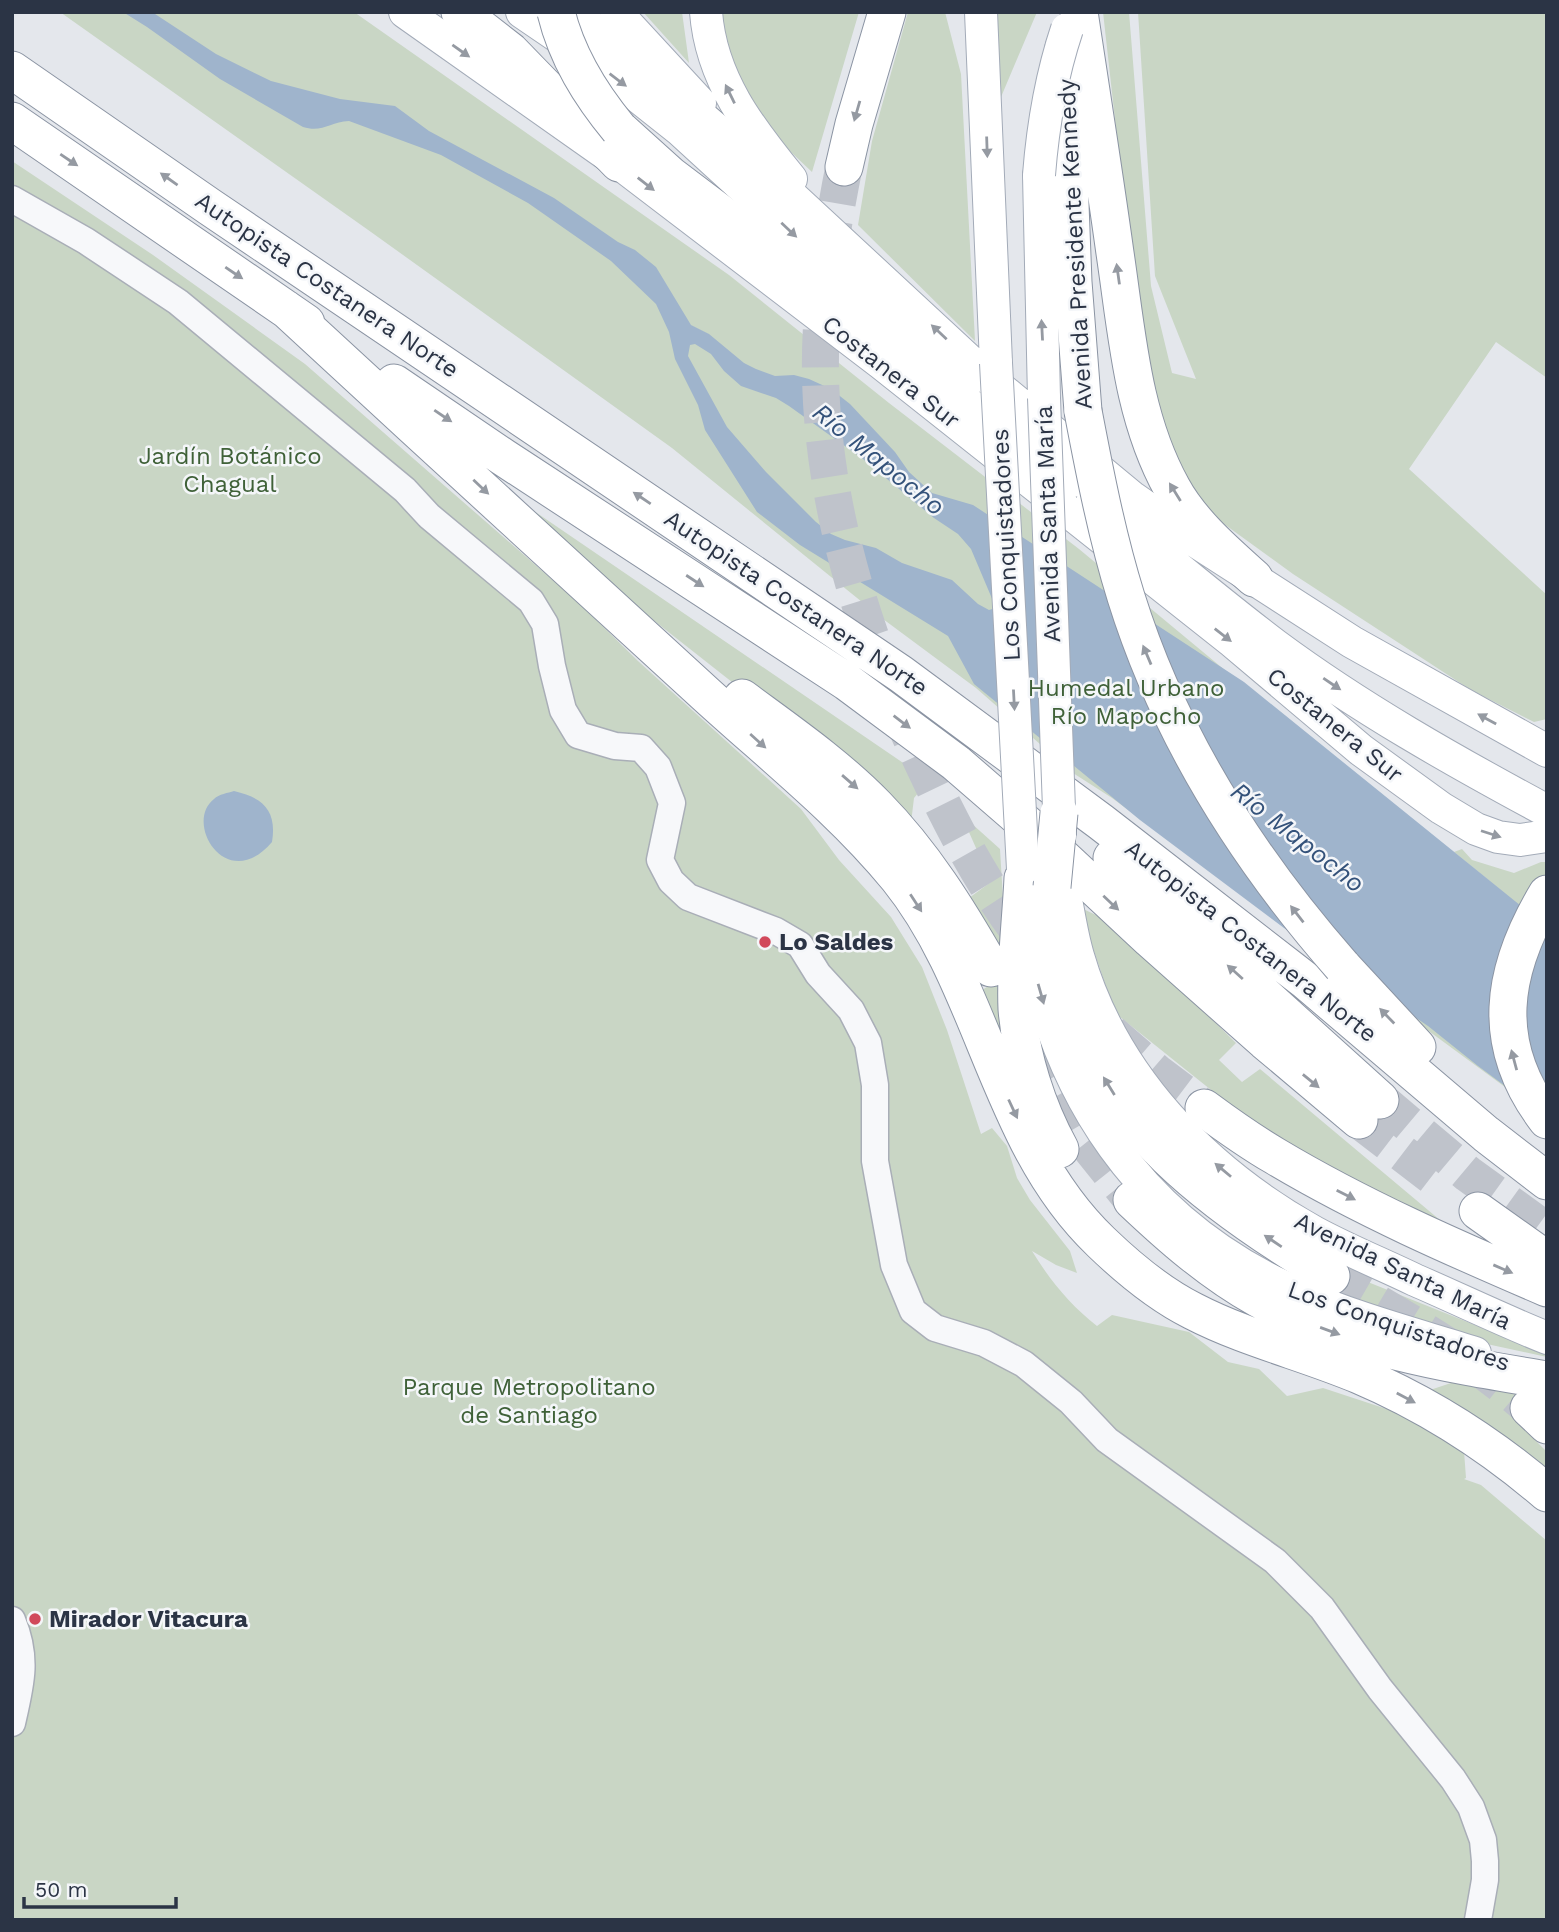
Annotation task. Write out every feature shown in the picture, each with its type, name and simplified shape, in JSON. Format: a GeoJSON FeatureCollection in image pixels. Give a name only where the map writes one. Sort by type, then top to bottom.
{"type":"FeatureCollection","features":[{"type":"Feature","properties":{"kind":"highway"},"geometry":{"type":"LineString","coordinates":[[460,12],[489,33],[619,146],[670,175],[773,253],[923,374],[1071,479]]}},
{"type":"Feature","properties":{"kind":"highway"},"geometry":{"type":"LineString","coordinates":[[556,12],[574,63],[619,146]]}},
{"type":"Feature","properties":{"kind":"highway"},"geometry":{"type":"LineString","coordinates":[[568,12],[664,88],[776,184]]}},
{"type":"Feature","properties":{"kind":"highway"},"geometry":{"type":"LineString","coordinates":[[844,167],[885,12]]}},
{"type":"Feature","properties":{"kind":"highway"},"geometry":{"type":"LineString","coordinates":[[1070,16],[1130,360],[1153,449],[1174,491],[1196,520],[1254,578]]}},
{"type":"Feature","properties":{"kind":"highway","name":"Avenida Presidente Kennedy"},"geometry":{"type":"LineString","coordinates":[[1070,16],[1073,282],[1083,411],[1110,543],[1143,645],[1166,701],[1194,757],[1246,843],[1303,922],[1418,1049],[1547,1160]]}},
{"type":"Feature","properties":{"kind":"highway","name":"Autopista Costanera Norte"},"geometry":{"type":"LineString","coordinates":[[12,70],[221,215],[838,630],[1000,746],[1306,981],[1486,1134],[1547,1181]]}},
{"type":"Feature","properties":{"kind":"highway","name":"Autopista Costanera Norte"},"geometry":{"type":"LineString","coordinates":[[12,121],[503,457],[881,706],[1006,806],[1255,1033],[1370,1110],[1202,942],[1101,849],[1000,746]]}},
{"type":"Feature","properties":{"kind":"highway"},"geometry":{"type":"LineString","coordinates":[[285,309],[810,788],[897,877],[917,904],[948,960],[1004,1090],[1053,1184],[1096,1237],[1146,1281],[1190,1310],[1220,1324],[1358,1375],[1423,1407],[1503,1457],[1547,1493]]}},
{"type":"Feature","properties":{"kind":"highway"},"geometry":{"type":"LineString","coordinates":[[923,374],[1035,486]]}},
{"type":"Feature","properties":{"kind":"highway"},"geometry":{"type":"LineString","coordinates":[[599,596],[734,691],[822,759],[867,798],[899,831],[940,883],[991,968]]}},
{"type":"Feature","properties":{"kind":"highway"},"geometry":{"type":"LineString","coordinates":[[1059,813],[1041,882],[1018,1012],[1022,1043],[1033,1086],[1046,1120],[1061,1150],[1098,1208],[1150,1261],[1203,1302],[1253,1331],[1298,1352]]}},
{"type":"Feature","properties":{"kind":"highway"},"geometry":{"type":"LineString","coordinates":[[1041,882],[1064,989],[1087,1048],[1116,1099],[1160,1150],[1210,1196],[1250,1226],[1331,1276]]}},
{"type":"Feature","properties":{"kind":"highway"},"geometry":{"type":"LineString","coordinates":[[1547,894],[1531,921],[1515,961],[1507,1006],[1510,1043],[1518,1073],[1547,1120]]}},
{"type":"Feature","properties":{"kind":"highway"},"geometry":{"type":"LineString","coordinates":[[1204,1108],[1272,1155],[1328,1186],[1409,1227],[1547,1288]]}},
{"type":"Feature","properties":{"kind":"highway"},"geometry":{"type":"LineString","coordinates":[[1132,1200],[1211,1268],[1290,1315],[1349,1338],[1464,1366],[1542,1397]]}},
{"type":"Feature","properties":{"kind":"highway"},"geometry":{"type":"LineString","coordinates":[[1478,1211],[1547,1259]]}},
{"type":"Feature","properties":{"kind":"main road","name":"Costanera Sur"},"geometry":{"type":"LineString","coordinates":[[405,12],[619,146],[902,380],[1233,642],[1362,750],[1441,808],[1476,829],[1499,837],[1520,840],[1547,836]]}},
{"type":"Feature","properties":{"kind":"main road","name":"Costanera Sur"},"geometry":{"type":"LineString","coordinates":[[522,12],[588,57],[669,121],[860,296],[1071,479],[1287,653],[1431,746],[1547,811]]}},
{"type":"Feature","properties":{"kind":"main road"},"geometry":{"type":"LineString","coordinates":[[616,12],[776,184],[846,245],[989,379],[1122,490],[1189,537],[1410,676],[1547,751]]}},
{"type":"Feature","properties":{"kind":"main road"},"geometry":{"type":"LineString","coordinates":[[706,12],[719,71],[735,106],[846,245]]}},
{"type":"Feature","properties":{"kind":"main road"},"geometry":{"type":"LineString","coordinates":[[966,12],[984,79]]}},
{"type":"Feature","properties":{"kind":"main road","name":"Los Conquistadores"},"geometry":{"type":"LineString","coordinates":[[981,12],[996,363],[1041,882],[1032,956],[1053,1030],[1067,1066],[1096,1119],[1145,1188],[1212,1245],[1254,1272],[1296,1293],[1389,1327],[1542,1397]]}},
{"type":"Feature","properties":{"kind":"main road","name":"Avenida Santa María"},"geometry":{"type":"LineString","coordinates":[[1059,813],[1039,174],[1052,77],[1070,16]]}},
{"type":"Feature","properties":{"kind":"main road","name":"Avenida Santa María"},"geometry":{"type":"LineString","coordinates":[[1041,882],[1078,957],[1111,1035],[1146,1090],[1187,1138],[1230,1177],[1314,1231],[1374,1261],[1547,1338]]}},
{"type":"Feature","properties":{"kind":"street"},"geometry":{"type":"LineString","coordinates":[[12,199],[86,241],[178,302],[405,490],[429,516],[531,601],[545,624],[552,666],[564,710],[578,735],[615,746],[641,748],[658,767],[672,803],[660,860],[671,881],[688,897],[776,931],[800,945],[818,974],[851,1010],[868,1043],[875,1085],[875,1161],[894,1265],[914,1311],[935,1328],[984,1343],[1024,1364],[1072,1402],[1107,1440],[1275,1561],[1322,1608],[1380,1689],[1453,1779],[1472,1807],[1483,1840],[1485,1861],[1485,1880],[1478,1920]]}},
{"type":"Feature","properties":{"kind":"street"},"geometry":{"type":"LineString","coordinates":[[12,1620],[21,1642],[22,1673],[12,1723]]}},
{"type":"Feature","properties":{"kind":"green space","name":"Humedal Urbano Río Mapocho"},"geometry":{"type":"Polygon","coordinates":[[[60,12],[354,12],[729,275],[889,403],[1079,549],[1274,711],[1508,896],[1454,852],[1462,849],[1472,860],[1514,873],[1547,862],[1547,1118],[1112,798],[1073,773],[976,688],[883,619],[672,448],[60,12]]]}},
{"type":"Feature","properties":{"kind":"green space"},"geometry":{"type":"Polygon","coordinates":[[[643,12],[682,12],[689,63],[643,12]]]}},
{"type":"Feature","properties":{"kind":"green space"},"geometry":{"type":"Polygon","coordinates":[[[719,12],[859,12],[812,172],[755,118],[727,68],[719,12]]]}},
{"type":"Feature","properties":{"kind":"green space"},"geometry":{"type":"Polygon","coordinates":[[[908,12],[945,12],[961,74],[975,341],[858,225],[872,141],[908,12]]]}},
{"type":"Feature","properties":{"kind":"green space"},"geometry":{"type":"Polygon","coordinates":[[[997,12],[1037,12],[1001,97],[997,12]]]}},
{"type":"Feature","properties":{"kind":"green space"},"geometry":{"type":"Polygon","coordinates":[[[1103,12],[1129,12],[1151,286],[1172,373],[1196,379],[1155,276],[1138,12],[1547,12],[1547,378],[1496,342],[1409,469],[1547,595],[1547,719],[1534,722],[1471,690],[1293,574],[1213,516],[1193,493],[1180,468],[1154,401],[1127,227],[1103,12]]]}},
{"type":"Feature","properties":{"kind":"green space","name":"Parque Metropolitano de Santiago"},"geometry":{"type":"Polygon","coordinates":[[[12,161],[153,255],[305,364],[579,603],[638,661],[801,809],[839,860],[891,917],[922,967],[947,1030],[981,1134],[992,1128],[1007,1146],[1017,1178],[1030,1200],[1070,1251],[1077,1273],[1032,1251],[1061,1291],[1087,1318],[1097,1326],[1112,1315],[1189,1332],[1228,1362],[1259,1369],[1287,1396],[1323,1388],[1411,1417],[1464,1451],[1464,1479],[1481,1485],[1547,1541],[1547,1920],[12,1920],[12,161]]]}},
{"type":"Feature","properties":{"kind":"green space"},"geometry":{"type":"Polygon","coordinates":[[[534,511],[915,771],[924,786],[914,798],[911,823],[596,575],[529,516],[534,511]]]}},
{"type":"Feature","properties":{"kind":"green space"},"geometry":{"type":"Polygon","coordinates":[[[961,814],[1000,849],[1003,899],[1002,1005],[1011,1066],[975,995],[994,982],[962,903],[991,882],[961,814]]]}},
{"type":"Feature","properties":{"kind":"green space"},"geometry":{"type":"Polygon","coordinates":[[[1079,907],[1115,924],[1236,1043],[1219,1060],[1242,1082],[1260,1069],[1453,1231],[1271,1138],[1115,1013],[1079,907]]]}},
{"type":"Feature","properties":{"kind":"green space"},"geometry":{"type":"Polygon","coordinates":[[[1338,1270],[1547,1354],[1547,1357],[1450,1336],[1326,1294],[1338,1270]]]}},
{"type":"Feature","properties":{"kind":"green space"},"geometry":{"type":"Polygon","coordinates":[[[1457,1381],[1541,1397],[1520,1425],[1547,1452],[1547,1479],[1421,1393],[1457,1381]]]}},
{"type":"Feature","properties":{"kind":"water","name":"Río Mapocho"},"geometry":{"type":"Polygon","coordinates":[[[123,12],[152,12],[216,54],[271,81],[340,99],[395,106],[429,131],[554,198],[618,242],[635,250],[656,267],[691,325],[709,334],[744,363],[775,376],[794,375],[831,389],[850,404],[895,452],[909,472],[932,493],[973,505],[1244,682],[1547,927],[1547,1117],[1428,1026],[1284,928],[1140,820],[974,684],[948,636],[800,545],[757,512],[705,430],[698,405],[675,359],[669,332],[656,304],[611,261],[528,203],[441,155],[349,121],[316,129],[303,127],[220,79],[123,12]],[[695,344],[690,345],[688,356],[727,427],[766,472],[816,522],[831,534],[845,540],[876,548],[902,563],[952,580],[978,604],[989,610],[996,608],[971,549],[958,534],[934,518],[863,459],[789,406],[776,398],[741,386],[724,371],[711,354],[695,344]]]}},
{"type":"Feature","properties":{"kind":"water"},"geometry":{"type":"Polygon","coordinates":[[[234,791],[261,802],[270,814],[273,831],[272,842],[255,856],[240,861],[226,858],[214,849],[207,837],[204,823],[206,810],[214,799],[234,791]]]}},
{"type":"Feature","properties":{"kind":"tunnel"},"geometry":{"type":"LineString","coordinates":[[844,167],[826,281],[821,377],[824,434],[844,548],[878,658],[923,764],[972,860],[1033,950]]}},
{"type":"Feature","properties":{"kind":"tunnel"},"geometry":{"type":"LineString","coordinates":[[1111,1033],[1156,1072],[1204,1108]]}},
{"type":"Feature","properties":{"kind":"tunnel"},"geometry":{"type":"LineString","coordinates":[[1030,1048],[1084,1140],[1132,1200]]}},
{"type":"Feature","properties":{"kind":"tunnel"},"geometry":{"type":"LineString","coordinates":[[1380,1100],[1468,1174],[1547,1231]]}},
{"type":"Feature","properties":{"kind":"tunnel"},"geometry":{"type":"LineString","coordinates":[[1359,1120],[1441,1183]]}},
{"type":"Feature","properties":{"kind":"tunnel"},"geometry":{"type":"LineString","coordinates":[[1331,1276],[1459,1353],[1529,1408]]}},
{"type":"Feature","properties":{"kind":"place","name":"Lo Saldes"},"geometry":{"type":"Point","coordinates":[765,942]}},
{"type":"Feature","properties":{"kind":"place","name":"Mirador Vitacura"},"geometry":{"type":"Point","coordinates":[35,1619]}},
{"type":"Feature","properties":{"kind":"park label","name":"Jardín Botánico Chagual"},"geometry":{"type":"Point","coordinates":[230,470]}}]}
